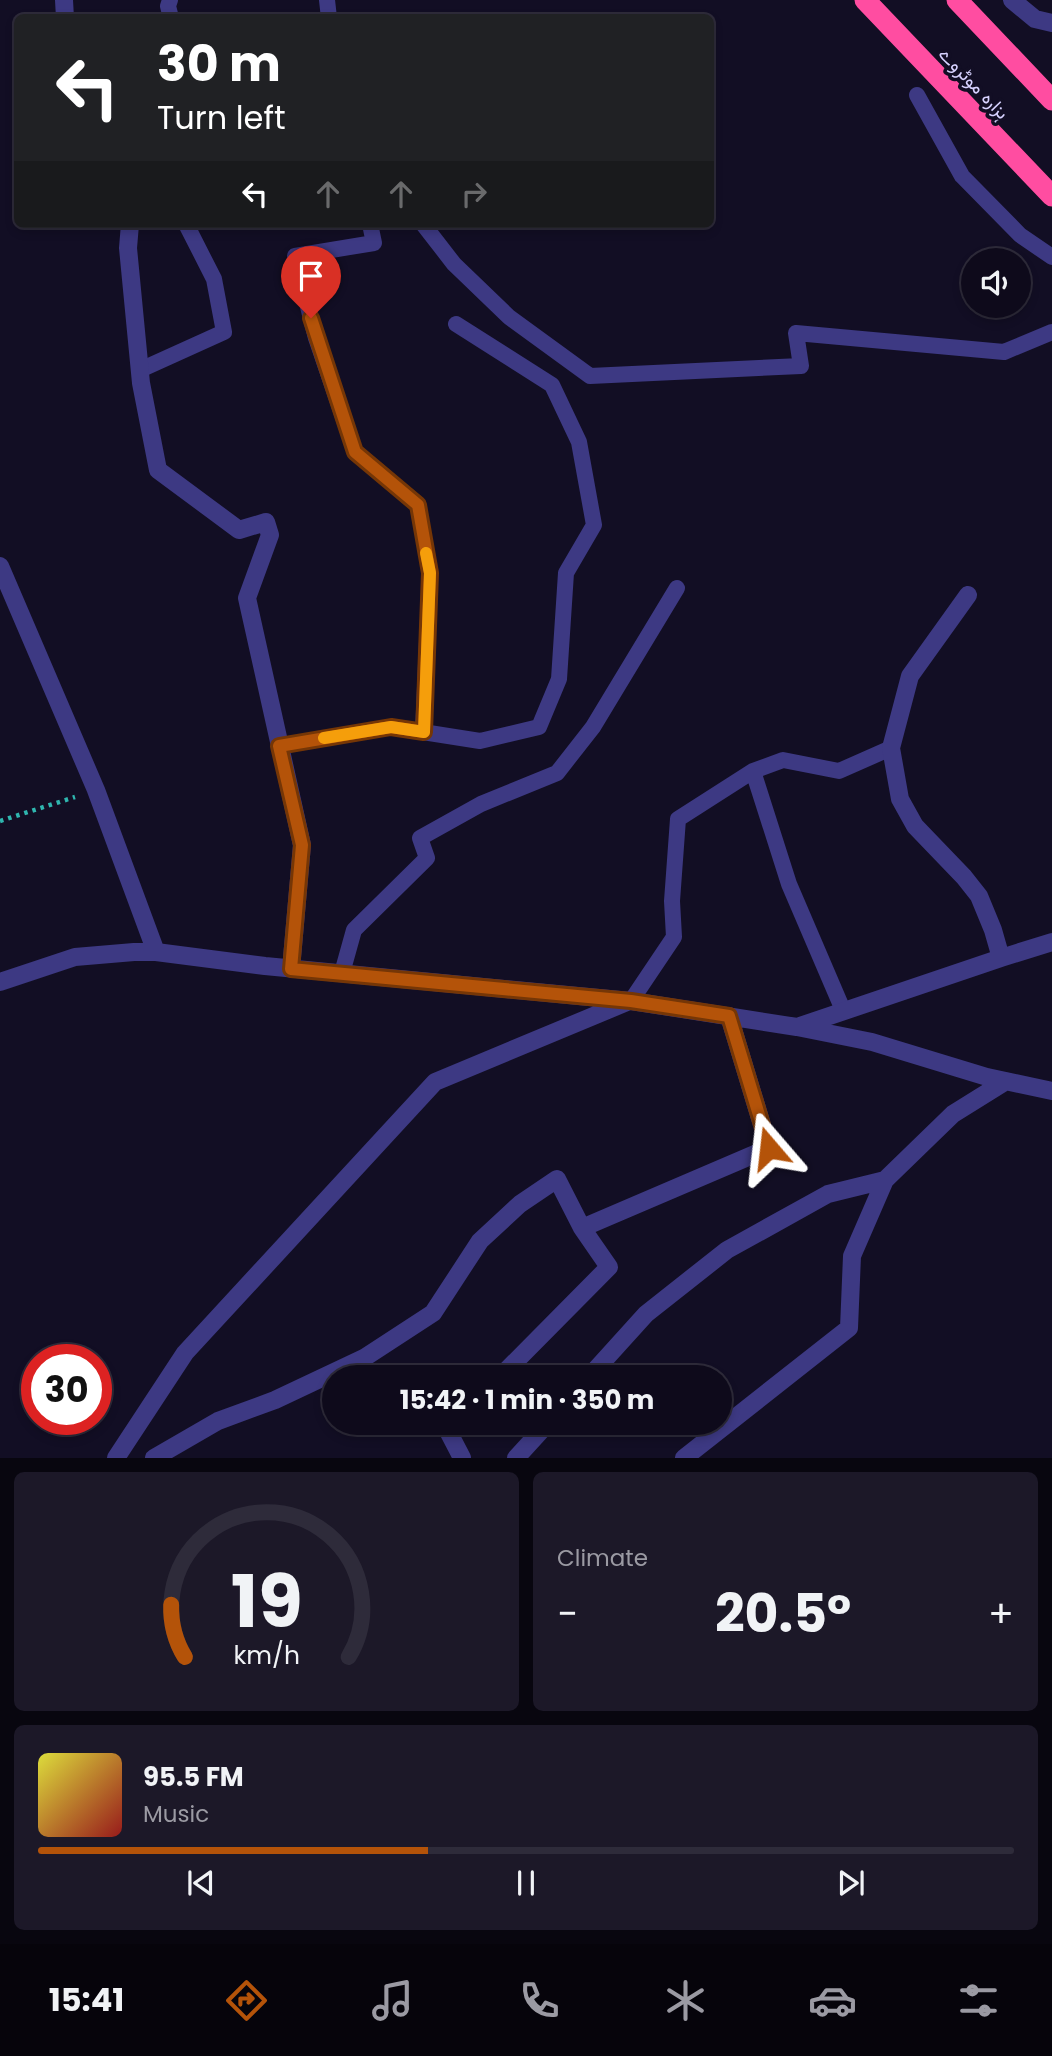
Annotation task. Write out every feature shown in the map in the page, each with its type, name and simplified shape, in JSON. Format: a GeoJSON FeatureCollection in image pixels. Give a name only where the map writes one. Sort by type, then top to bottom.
{"type":"FeatureCollection","features":[{"type":"Feature","properties":{"kind":"highway","name":"ہزارہ موٹروے"},"geometry":{"type":"LineString","coordinates":[[865,0],[1052,196]]}},
{"type":"Feature","properties":{"kind":"highway"},"geometry":{"type":"LineString","coordinates":[[957,0],[1052,100]]}},
{"type":"Feature","properties":{"kind":"street"},"geometry":{"type":"LineString","coordinates":[[1012,0],[1035,19],[1052,23]]}},
{"type":"Feature","properties":{"kind":"street"},"geometry":{"type":"LineString","coordinates":[[130,228],[128,247],[140,370],[158,470],[239,530],[265,522],[270,535],[247,598],[302,845],[291,969]]}},
{"type":"Feature","properties":{"kind":"street"},"geometry":{"type":"LineString","coordinates":[[0,566],[96,790],[156,952]]}},
{"type":"Feature","properties":{"kind":"street"},"geometry":{"type":"LineString","coordinates":[[968,595],[910,676],[891,748],[900,799],[915,827],[979,896],[1001,958]]}},
{"type":"Feature","properties":{"kind":"street"},"geometry":{"type":"LineString","coordinates":[[797,1027],[1052,942]]}},
{"type":"Feature","properties":{"kind":"street"},"geometry":{"type":"LineString","coordinates":[[0,982],[75,957],[156,952],[291,969],[631,1001],[797,1027],[872,1042],[987,1077],[1052,1091]]}},
{"type":"Feature","properties":{"kind":"street"},"geometry":{"type":"LineString","coordinates":[[125,1453],[185,1353],[435,1082],[631,1001]]}},
{"type":"Feature","properties":{"kind":"street"},"geometry":{"type":"LineString","coordinates":[[582,1228],[769,1148],[729,1016]]}},
{"type":"Feature","properties":{"kind":"street"},"geometry":{"type":"LineString","coordinates":[[684,1458],[849,1328],[852,1256],[886,1180],[953,1114],[1006,1081]]}},
{"type":"Feature","properties":{"kind":"street"},"geometry":{"type":"LineString","coordinates":[[153,1458],[218,1421],[275,1400],[363,1358],[433,1313],[480,1241],[520,1204],[557,1179],[582,1228],[609,1267],[512,1365]]}},
{"type":"Feature","properties":{"kind":"street"},"geometry":{"type":"LineString","coordinates":[[600,1365],[646,1314],[727,1250],[828,1194],[886,1180]]}},
{"type":"Feature","properties":{"kind":"street"},"geometry":{"type":"LineString","coordinates":[[450,1435],[462,1458]]}},
{"type":"Feature","properties":{"kind":"street"},"geometry":{"type":"LineString","coordinates":[[516,1458],[537,1435]]}},
{"type":"Feature","properties":{"kind":"lane"},"geometry":{"type":"LineString","coordinates":[[917,95],[962,176],[1020,235],[1052,257]]}},
{"type":"Feature","properties":{"kind":"lane"},"geometry":{"type":"LineString","coordinates":[[140,370],[224,332],[214,279],[188,228]]}},
{"type":"Feature","properties":{"kind":"lane"},"geometry":{"type":"LineString","coordinates":[[371,228],[374,243],[295,256],[316,338],[355,452],[418,505],[430,573],[424,732]]}},
{"type":"Feature","properties":{"kind":"lane"},"geometry":{"type":"LineString","coordinates":[[426,228],[454,264],[509,317],[590,376],[801,366],[796,333],[1004,352],[1052,332]]}},
{"type":"Feature","properties":{"kind":"lane"},"geometry":{"type":"LineString","coordinates":[[279,746],[391,727],[480,741],[539,727],[559,679],[566,573],[594,525],[579,442],[552,385],[456,324]]}},
{"type":"Feature","properties":{"kind":"lane"},"geometry":{"type":"LineString","coordinates":[[342,973],[354,930],[426,858],[420,838],[481,804],[557,773],[593,727],[677,588]]}},
{"type":"Feature","properties":{"kind":"lane"},"geometry":{"type":"LineString","coordinates":[[631,1001],[674,937],[672,901],[678,819],[753,771],[783,760],[839,771],[891,748]]}},
{"type":"Feature","properties":{"kind":"lane"},"geometry":{"type":"LineString","coordinates":[[753,771],[789,884],[844,1010]]}},
{"type":"Feature","properties":{"kind":"path"},"geometry":{"type":"LineString","coordinates":[[0,821],[96,790]]}},
{"type":"Feature","properties":{"kind":"slow traffic"},"geometry":{"type":"LineString","coordinates":[[324,738],[391,727],[424,732],[430,573],[426,553]]}},
{"type":"Feature","properties":{"kind":"route"},"geometry":{"type":"LineString","coordinates":[[311,318],[355,452],[418,505],[430,573],[424,732],[391,727],[279,746],[302,845],[291,969],[631,1001],[729,1016],[769,1148]]}}]}
